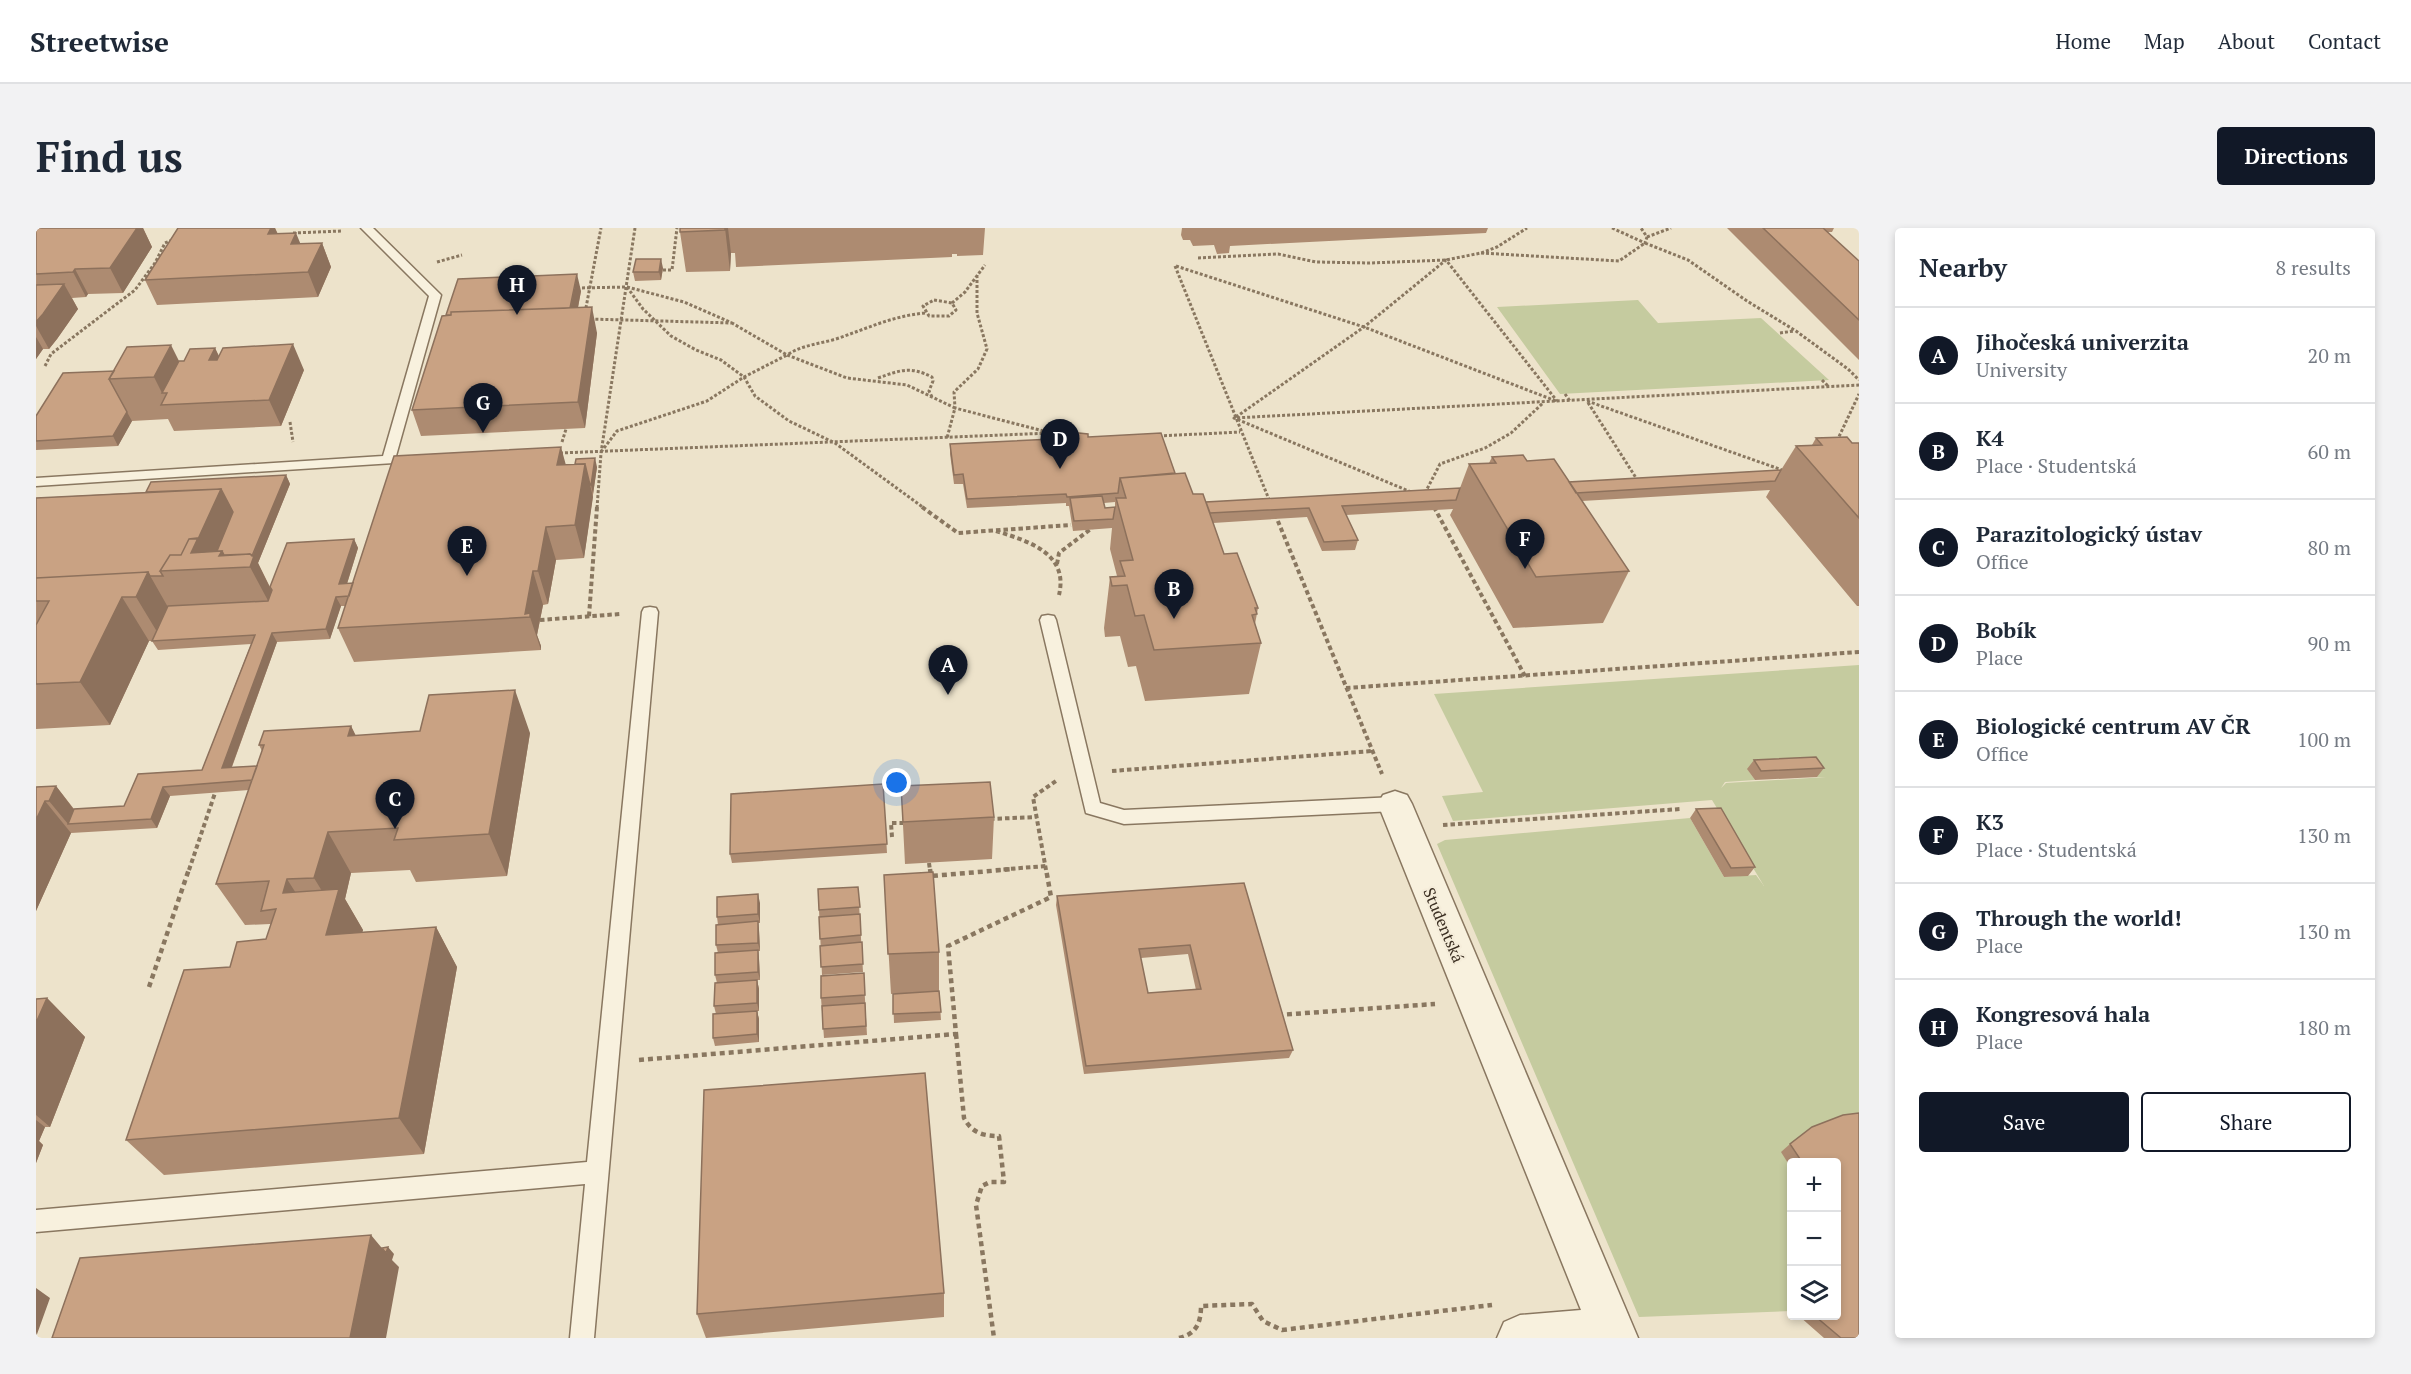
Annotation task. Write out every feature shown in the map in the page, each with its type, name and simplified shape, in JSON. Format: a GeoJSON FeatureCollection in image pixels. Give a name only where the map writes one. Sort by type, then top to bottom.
{"type":"FeatureCollection","features":[{"type":"Feature","properties":{"kind":"street","name":"Studentská"},"geometry":{"type":"LineString","coordinates":[[1399,816],[1613,1334],[1512,1321]]}},
{"type":"Feature","properties":{"kind":"lane"},"geometry":{"type":"LineString","coordinates":[[36,482],[389,460],[435,295],[368,229]]}},
{"type":"Feature","properties":{"kind":"lane"},"geometry":{"type":"LineString","coordinates":[[582,1338],[650,612]]}},
{"type":"Feature","properties":{"kind":"lane"},"geometry":{"type":"LineString","coordinates":[[1048,620],[1092,807],[1124,817],[1399,816]]}},
{"type":"Feature","properties":{"kind":"lane"},"geometry":{"type":"LineString","coordinates":[[36,1221],[598,1173]]}},
{"type":"Feature","properties":{"kind":"path"},"geometry":{"type":"LineString","coordinates":[[601,228],[583,319],[621,318],[699,324],[732,323]]}},
{"type":"Feature","properties":{"kind":"path"},"geometry":{"type":"LineString","coordinates":[[589,616],[601,453],[635,228]]}},
{"type":"Feature","properties":{"kind":"path"},"geometry":{"type":"LineString","coordinates":[[663,270],[672,270],[677,228]]}},
{"type":"Feature","properties":{"kind":"path"},"geometry":{"type":"LineString","coordinates":[[1198,258],[1278,254],[1316,262],[1370,263],[1446,260],[1481,253],[1497,247],[1527,228]]}},
{"type":"Feature","properties":{"kind":"path"},"geometry":{"type":"LineString","coordinates":[[1612,228],[1688,260],[1747,301],[1796,331],[1848,369],[1859,380]]}},
{"type":"Feature","properties":{"kind":"path"},"geometry":{"type":"LineString","coordinates":[[1641,228],[1647,237]]}},
{"type":"Feature","properties":{"kind":"path"},"geometry":{"type":"LineString","coordinates":[[1647,237],[1671,228]]}},
{"type":"Feature","properties":{"kind":"path"},"geometry":{"type":"LineString","coordinates":[[283,234],[368,229]]}},
{"type":"Feature","properties":{"kind":"path"},"geometry":{"type":"LineString","coordinates":[[1481,253],[1619,261],[1645,243],[1647,237]]}},
{"type":"Feature","properties":{"kind":"path"},"geometry":{"type":"LineString","coordinates":[[45,366],[51,354],[135,290],[165,243],[175,239]]}},
{"type":"Feature","properties":{"kind":"path"},"geometry":{"type":"LineString","coordinates":[[157,258],[168,254]]}},
{"type":"Feature","properties":{"kind":"path"},"geometry":{"type":"LineString","coordinates":[[1234,418],[1364,327],[1446,260]]}},
{"type":"Feature","properties":{"kind":"path"},"geometry":{"type":"LineString","coordinates":[[1446,260],[1558,402]]}},
{"type":"Feature","properties":{"kind":"path"},"geometry":{"type":"LineString","coordinates":[[952,303],[985,266]]}},
{"type":"Feature","properties":{"kind":"path"},"geometry":{"type":"LineString","coordinates":[[1270,503],[1175,266],[1364,327],[1558,402]]}},
{"type":"Feature","properties":{"kind":"path"},"geometry":{"type":"LineString","coordinates":[[947,438],[955,408],[954,392],[978,369],[987,349],[977,312],[977,275]]}},
{"type":"Feature","properties":{"kind":"path"},"geometry":{"type":"LineString","coordinates":[[627,287],[671,336],[696,350],[721,360],[744,377],[755,396],[789,421],[835,443],[958,533],[1071,525]]}},
{"type":"Feature","properties":{"kind":"path"},"geometry":{"type":"LineString","coordinates":[[569,288],[627,287],[684,302],[732,323],[787,355],[848,378],[907,385],[955,408],[1051,433],[1072,436]]}},
{"type":"Feature","properties":{"kind":"path"},"geometry":{"type":"LineString","coordinates":[[601,453],[617,431],[707,401],[798,347],[835,339],[900,314],[924,313],[936,317],[949,316],[956,310],[952,303],[939,300],[923,306],[924,313]]}},
{"type":"Feature","properties":{"kind":"path"},"geometry":{"type":"LineString","coordinates":[[1780,333],[1796,331]]}},
{"type":"Feature","properties":{"kind":"path"},"geometry":{"type":"LineString","coordinates":[[864,379],[882,378],[907,369],[924,371],[932,377],[933,381],[929,391],[932,397]]}},
{"type":"Feature","properties":{"kind":"path"},"geometry":{"type":"LineString","coordinates":[[1822,380],[1830,387]]}},
{"type":"Feature","properties":{"kind":"path"},"geometry":{"type":"LineString","coordinates":[[1234,418],[1859,385]]}},
{"type":"Feature","properties":{"kind":"path"},"geometry":{"type":"LineString","coordinates":[[1565,394],[1570,401]]}},
{"type":"Feature","properties":{"kind":"path"},"geometry":{"type":"LineString","coordinates":[[1836,443],[1859,394]]}},
{"type":"Feature","properties":{"kind":"path"},"geometry":{"type":"LineString","coordinates":[[1587,401],[1795,475]]}},
{"type":"Feature","properties":{"kind":"path"},"geometry":{"type":"LineString","coordinates":[[1587,401],[1639,481]]}},
{"type":"Feature","properties":{"kind":"path"},"geometry":{"type":"LineString","coordinates":[[1423,496],[1440,464],[1485,448],[1511,433],[1543,403]]}},
{"type":"Feature","properties":{"kind":"path"},"geometry":{"type":"LineString","coordinates":[[1234,418],[1416,494]]}},
{"type":"Feature","properties":{"kind":"path"},"geometry":{"type":"LineString","coordinates":[[562,442],[566,429]]}},
{"type":"Feature","properties":{"kind":"path"},"geometry":{"type":"LineString","coordinates":[[1150,436],[1240,432]]}},
{"type":"Feature","properties":{"kind":"path"},"geometry":{"type":"LineString","coordinates":[[551,454],[1051,433]]}},
{"type":"Feature","properties":{"kind":"path"},"geometry":{"type":"LineString","coordinates":[[1432,504],[1525,676]]}},
{"type":"Feature","properties":{"kind":"path"},"geometry":{"type":"LineString","coordinates":[[1274,513],[1399,816],[1681,809]]}},
{"type":"Feature","properties":{"kind":"path"},"geometry":{"type":"LineString","coordinates":[[1056,564],[1059,552],[1097,523]]}},
{"type":"Feature","properties":{"kind":"path"},"geometry":{"type":"LineString","coordinates":[[993,530],[1035,544],[1051,556],[1056,564],[1063,587],[1048,620]]}},
{"type":"Feature","properties":{"kind":"path"},"geometry":{"type":"LineString","coordinates":[[540,620],[650,612]]}},
{"type":"Feature","properties":{"kind":"path"},"geometry":{"type":"LineString","coordinates":[[1346,688],[1859,652]]}},
{"type":"Feature","properties":{"kind":"path"},"geometry":{"type":"LineString","coordinates":[[994,1338],[976,1205],[981,1186],[990,1182],[1004,1182],[999,1136],[984,1136],[968,1128],[964,1118],[948,946],[1051,897],[1034,797],[1065,775],[1372,751]]}},
{"type":"Feature","properties":{"kind":"path"},"geometry":{"type":"LineString","coordinates":[[149,987],[215,793]]}},
{"type":"Feature","properties":{"kind":"path"},"geometry":{"type":"LineString","coordinates":[[981,820],[1037,817]]}},
{"type":"Feature","properties":{"kind":"path"},"geometry":{"type":"LineString","coordinates":[[892,837],[891,824],[914,822]]}},
{"type":"Feature","properties":{"kind":"path"},"geometry":{"type":"LineString","coordinates":[[929,863],[931,876],[1046,866]]}},
{"type":"Feature","properties":{"kind":"path"},"geometry":{"type":"LineString","coordinates":[[1277,1015],[1476,1001]]}},
{"type":"Feature","properties":{"kind":"path"},"geometry":{"type":"LineString","coordinates":[[608,1062],[956,1034]]}},
{"type":"Feature","properties":{"kind":"path"},"geometry":{"type":"LineString","coordinates":[[1179,1338],[1189,1336],[1197,1329],[1202,1318],[1201,1306],[1252,1304],[1256,1315],[1282,1330],[1512,1321]]}},
{"type":"Feature","properties":{"kind":"green space"},"geometry":{"type":"Polygon","coordinates":[[[1638,300],[1658,323],[1761,318],[1829,380],[1560,394],[1497,307],[1638,300]]]}},
{"type":"Feature","properties":{"kind":"green space"},"geometry":{"type":"Polygon","coordinates":[[[1859,665],[1859,1120],[1782,1152],[1787,1161],[1787,1311],[1639,1317],[1437,844],[1445,840],[1690,818],[1724,877],[1756,875],[1764,886],[1712,800],[1453,821],[1442,796],[1483,792],[1434,694],[1859,665]],[[1748,770],[1755,780],[1725,782],[1721,788],[1726,783],[1826,777],[1748,770]]]}},
{"type":"Feature","properties":{"kind":"building"},"geometry":{"type":"Polygon","coordinates":[[[36,228],[137,228],[110,268],[75,269],[73,272],[36,274],[36,228]]]}},
{"type":"Feature","properties":{"kind":"building"},"geometry":{"type":"Polygon","coordinates":[[[178,228],[271,228],[268,234],[296,233],[291,244],[322,243],[308,272],[145,280],[178,228]]]}},
{"type":"Feature","properties":{"kind":"building"},"geometry":{"type":"Polygon","coordinates":[[[680,228],[725,228],[725,230],[680,232],[680,228]]]}},
{"type":"Feature","properties":{"kind":"building"},"geometry":{"type":"Polygon","coordinates":[[[1763,228],[1823,228],[1859,261],[1859,320],[1763,228]]]}},
{"type":"Feature","properties":{"kind":"building"},"geometry":{"type":"Polygon","coordinates":[[[636,259],[661,259],[659,272],[633,272],[636,259]]]}},
{"type":"Feature","properties":{"kind":"building"},"geometry":{"type":"Polygon","coordinates":[[[577,274],[570,308],[451,312],[451,315],[446,315],[458,279],[577,274]]]}},
{"type":"Feature","properties":{"kind":"building"},"geometry":{"type":"Polygon","coordinates":[[[64,284],[43,314],[36,322],[36,285],[64,284]]]}},
{"type":"Feature","properties":{"kind":"building"},"geometry":{"type":"Polygon","coordinates":[[[592,307],[578,402],[412,410],[442,316],[451,315],[451,312],[592,307]]]}},
{"type":"Feature","properties":{"kind":"building"},"geometry":{"type":"Polygon","coordinates":[[[293,344],[269,400],[161,405],[167,393],[162,393],[179,361],[184,361],[190,349],[215,348],[209,360],[217,360],[223,348],[293,344]]]}},
{"type":"Feature","properties":{"kind":"building"},"geometry":{"type":"Polygon","coordinates":[[[171,345],[154,377],[109,379],[127,347],[171,345]]]}},
{"type":"Feature","properties":{"kind":"building"},"geometry":{"type":"Polygon","coordinates":[[[114,371],[109,379],[127,412],[113,436],[36,441],[36,416],[63,373],[114,371]]]}},
{"type":"Feature","properties":{"kind":"building"},"geometry":{"type":"Polygon","coordinates":[[[1069,432],[1088,434],[1088,437],[1161,433],[1175,473],[1120,478],[1118,493],[1067,497],[1066,494],[967,499],[963,474],[954,475],[950,444],[1053,439],[1052,436],[1069,432]]]}},
{"type":"Feature","properties":{"kind":"building"},"geometry":{"type":"Polygon","coordinates":[[[1847,437],[1852,443],[1859,443],[1859,518],[1796,446],[1822,445],[1816,438],[1847,437]]]}},
{"type":"Feature","properties":{"kind":"building"},"geometry":{"type":"Polygon","coordinates":[[[561,447],[557,465],[585,464],[575,525],[546,527],[538,571],[533,571],[525,614],[530,613],[530,617],[338,628],[394,456],[561,447]]]}},
{"type":"Feature","properties":{"kind":"building"},"geometry":{"type":"Polygon","coordinates":[[[1523,455],[1527,461],[1554,459],[1629,571],[1536,577],[1469,464],[1496,463],[1492,457],[1523,455]]]}},
{"type":"Feature","properties":{"kind":"building"},"geometry":{"type":"Polygon","coordinates":[[[595,458],[590,485],[585,464],[575,464],[576,459],[595,458]]]}},
{"type":"Feature","properties":{"kind":"building"},"geometry":{"type":"Polygon","coordinates":[[[1781,470],[1775,481],[1576,493],[1569,482],[1781,470]]]}},
{"type":"Feature","properties":{"kind":"building"},"geometry":{"type":"Polygon","coordinates":[[[1185,473],[1193,494],[1203,494],[1224,554],[1237,553],[1258,608],[1255,608],[1257,614],[1252,615],[1261,643],[1154,650],[1144,615],[1135,616],[1127,585],[1112,586],[1110,577],[1125,576],[1120,561],[1133,560],[1116,498],[1126,498],[1120,478],[1185,473]]]}},
{"type":"Feature","properties":{"kind":"building"},"geometry":{"type":"Polygon","coordinates":[[[286,475],[252,556],[250,554],[224,555],[222,551],[217,551],[233,512],[221,489],[146,492],[151,482],[286,475]]]}},
{"type":"Feature","properties":{"kind":"building"},"geometry":{"type":"Polygon","coordinates":[[[1460,488],[1456,500],[1342,506],[1358,540],[1324,542],[1309,508],[1210,513],[1206,502],[1460,488]]]}},
{"type":"Feature","properties":{"kind":"building"},"geometry":{"type":"Polygon","coordinates":[[[221,489],[198,539],[189,539],[181,555],[170,555],[160,571],[163,576],[150,576],[148,572],[36,578],[36,498],[221,489]]]}},
{"type":"Feature","properties":{"kind":"building"},"geometry":{"type":"Polygon","coordinates":[[[1102,496],[1105,508],[1115,507],[1113,519],[1074,521],[1070,498],[1102,496]]]}},
{"type":"Feature","properties":{"kind":"building"},"geometry":{"type":"Polygon","coordinates":[[[198,538],[191,553],[222,551],[219,556],[250,554],[254,556],[250,567],[160,571],[170,555],[181,555],[189,539],[198,538]]]}},
{"type":"Feature","properties":{"kind":"building"},"geometry":{"type":"Polygon","coordinates":[[[354,539],[339,584],[353,583],[349,596],[336,597],[326,629],[272,633],[222,768],[257,766],[252,780],[163,787],[151,819],[68,824],[74,809],[124,806],[138,774],[202,770],[255,635],[152,641],[168,606],[268,601],[272,590],[270,587],[287,543],[354,539]]]}},
{"type":"Feature","properties":{"kind":"building"},"geometry":{"type":"Polygon","coordinates":[[[148,572],[136,597],[122,597],[80,682],[36,684],[36,625],[49,601],[36,601],[36,578],[148,572]]]}},
{"type":"Feature","properties":{"kind":"building"},"geometry":{"type":"Polygon","coordinates":[[[515,690],[489,834],[394,840],[398,828],[328,832],[314,878],[287,879],[283,893],[339,889],[326,935],[436,927],[399,1118],[126,1140],[184,970],[230,967],[237,942],[266,939],[276,909],[261,911],[269,881],[216,884],[264,745],[259,745],[264,731],[351,726],[348,736],[420,731],[429,695],[515,690]]]}},
{"type":"Feature","properties":{"kind":"building"},"geometry":{"type":"Polygon","coordinates":[[[1816,757],[1824,768],[1761,771],[1754,760],[1816,757]]]}},
{"type":"Feature","properties":{"kind":"building"},"geometry":{"type":"Polygon","coordinates":[[[990,782],[994,817],[903,822],[901,786],[990,782]]]}},
{"type":"Feature","properties":{"kind":"building"},"geometry":{"type":"Polygon","coordinates":[[[883,784],[887,844],[730,854],[731,794],[883,784]]]}},
{"type":"Feature","properties":{"kind":"building"},"geometry":{"type":"Polygon","coordinates":[[[56,786],[49,801],[45,801],[36,820],[36,787],[56,786]]]}},
{"type":"Feature","properties":{"kind":"building"},"geometry":{"type":"Polygon","coordinates":[[[1721,808],[1755,867],[1731,868],[1696,809],[1721,808]]]}},
{"type":"Feature","properties":{"kind":"building"},"geometry":{"type":"Polygon","coordinates":[[[933,872],[939,952],[888,954],[884,875],[933,872]]]}},
{"type":"Feature","properties":{"kind":"building"},"geometry":{"type":"Polygon","coordinates":[[[1244,883],[1293,1050],[1086,1066],[1057,896],[1244,883]],[[1190,945],[1139,949],[1148,993],[1201,989],[1190,945]]]}},
{"type":"Feature","properties":{"kind":"building"},"geometry":{"type":"Polygon","coordinates":[[[858,887],[860,907],[819,910],[818,889],[858,887]]]}},
{"type":"Feature","properties":{"kind":"building"},"geometry":{"type":"Polygon","coordinates":[[[758,894],[758,914],[717,917],[717,897],[758,894]]]}},
{"type":"Feature","properties":{"kind":"building"},"geometry":{"type":"Polygon","coordinates":[[[860,914],[861,935],[820,939],[819,917],[860,914]]]}},
{"type":"Feature","properties":{"kind":"building"},"geometry":{"type":"Polygon","coordinates":[[[758,921],[758,943],[716,945],[716,925],[758,921]]]}},
{"type":"Feature","properties":{"kind":"building"},"geometry":{"type":"Polygon","coordinates":[[[862,942],[863,964],[821,967],[820,946],[862,942]]]}},
{"type":"Feature","properties":{"kind":"building"},"geometry":{"type":"Polygon","coordinates":[[[758,950],[758,972],[715,975],[715,953],[758,950]]]}},
{"type":"Feature","properties":{"kind":"building"},"geometry":{"type":"Polygon","coordinates":[[[864,973],[865,995],[821,998],[821,976],[864,973]]]}},
{"type":"Feature","properties":{"kind":"building"},"geometry":{"type":"Polygon","coordinates":[[[757,980],[757,1003],[714,1006],[715,983],[757,980]]]}},
{"type":"Feature","properties":{"kind":"building"},"geometry":{"type":"Polygon","coordinates":[[[939,991],[941,1012],[893,1014],[893,994],[939,991]]]}},
{"type":"Feature","properties":{"kind":"building"},"geometry":{"type":"Polygon","coordinates":[[[47,998],[36,1023],[36,999],[47,998]]]}},
{"type":"Feature","properties":{"kind":"building"},"geometry":{"type":"Polygon","coordinates":[[[865,1003],[866,1026],[823,1029],[822,1006],[865,1003]]]}},
{"type":"Feature","properties":{"kind":"building"},"geometry":{"type":"Polygon","coordinates":[[[757,1011],[757,1034],[713,1038],[713,1014],[757,1011]]]}},
{"type":"Feature","properties":{"kind":"building"},"geometry":{"type":"Polygon","coordinates":[[[925,1073],[944,1293],[697,1314],[704,1090],[925,1073]]]}},
{"type":"Feature","properties":{"kind":"building"},"geometry":{"type":"Polygon","coordinates":[[[1859,1113],[1859,1338],[1841,1338],[1820,1320],[1841,1320],[1841,1158],[1799,1158],[1790,1144],[1812,1127],[1843,1115],[1859,1113]]]}},
{"type":"Feature","properties":{"kind":"building"},"geometry":{"type":"Polygon","coordinates":[[[371,1235],[350,1338],[52,1338],[80,1258],[371,1235]]]}},
{"type":"Feature","properties":{"kind":"place","name":"Kongresová hala"},"geometry":{"type":"Point","coordinates":[517,315]}},
{"type":"Feature","properties":{"kind":"place","name":"Through the world!"},"geometry":{"type":"Point","coordinates":[483,433]}},
{"type":"Feature","properties":{"kind":"place","name":"Bobík"},"geometry":{"type":"Point","coordinates":[1060,469]}},
{"type":"Feature","properties":{"kind":"place","name":"K3"},"geometry":{"type":"Point","coordinates":[1525,569]}},
{"type":"Feature","properties":{"kind":"place","name":"Biologické centrum AV ČR"},"geometry":{"type":"Point","coordinates":[467,576]}},
{"type":"Feature","properties":{"kind":"place","name":"K4"},"geometry":{"type":"Point","coordinates":[1174,619]}},
{"type":"Feature","properties":{"kind":"place","name":"Jihočeská univerzita"},"geometry":{"type":"Point","coordinates":[948,695]}},
{"type":"Feature","properties":{"kind":"place","name":"Parazitologický ústav"},"geometry":{"type":"Point","coordinates":[395,829]}}]}
